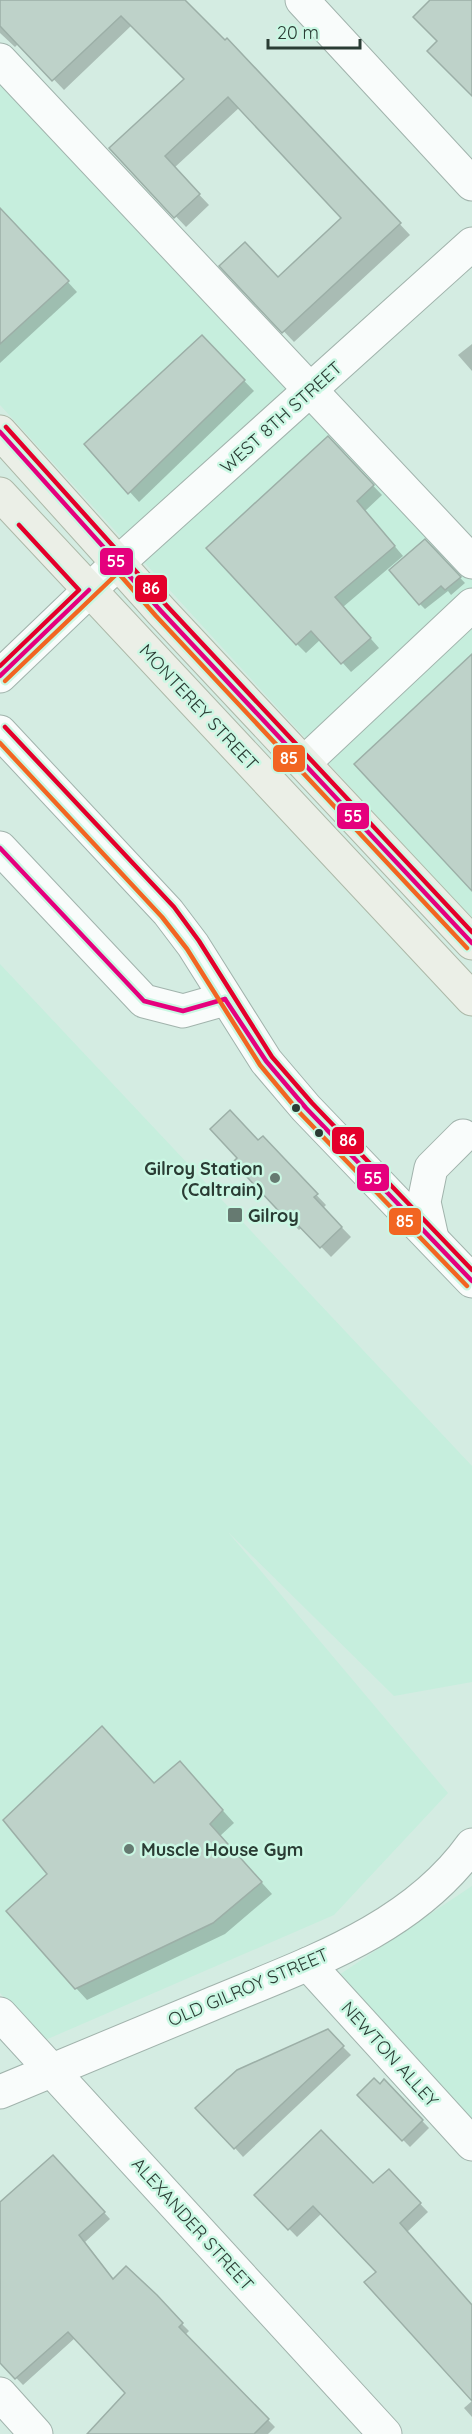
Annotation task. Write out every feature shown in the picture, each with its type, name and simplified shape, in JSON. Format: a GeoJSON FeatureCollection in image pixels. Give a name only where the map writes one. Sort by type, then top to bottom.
{"type":"FeatureCollection","features":[{"type":"Feature","properties":{"kind":"main road"},"geometry":{"type":"LineString","coordinates":[[0,432],[472,943]]}},
{"type":"Feature","properties":{"kind":"main road","name":"MONTEREY STREET"},"geometry":{"type":"LineString","coordinates":[[0,494],[472,999]]}},
{"type":"Feature","properties":{"kind":"street"},"geometry":{"type":"LineString","coordinates":[[302,0],[472,183]]}},
{"type":"Feature","properties":{"kind":"street"},"geometry":{"type":"LineString","coordinates":[[0,60],[472,562]]}},
{"type":"Feature","properties":{"kind":"street","name":"WEST 8TH STREET"},"geometry":{"type":"LineString","coordinates":[[9,667],[119,562],[472,244]]}},
{"type":"Feature","properties":{"kind":"street"},"geometry":{"type":"LineString","coordinates":[[304,763],[472,605]]}},
{"type":"Feature","properties":{"kind":"street"},"geometry":{"type":"LineString","coordinates":[[0,732],[168,912],[194,945],[225,999],[266,1061],[306,1108],[472,1281]]}},
{"type":"Feature","properties":{"kind":"street"},"geometry":{"type":"LineString","coordinates":[[0,848],[144,1001],[183,1011],[225,999]]}},
{"type":"Feature","properties":{"kind":"street"},"geometry":{"type":"LineString","coordinates":[[432,1238],[424,1202],[431,1168],[463,1136]]}},
{"type":"Feature","properties":{"kind":"street","name":"OLD GILROY STREET"},"geometry":{"type":"LineString","coordinates":[[0,2092],[308,1964],[374,1931],[414,1905],[469,1855]]}},
{"type":"Feature","properties":{"kind":"street","name":"NEWTON ALLEY"},"geometry":{"type":"LineString","coordinates":[[308,1964],[472,2145]]}},
{"type":"Feature","properties":{"kind":"street","name":"ALEXANDER STREET"},"geometry":{"type":"LineString","coordinates":[[0,2014],[385,2434]]}},
{"type":"Feature","properties":{"kind":"street"},"geometry":{"type":"LineString","coordinates":[[0,2394],[36,2434]]}},
{"type":"Feature","properties":{"kind":"shaded area"},"geometry":{"type":"Polygon","coordinates":[[[0,73],[472,556],[472,920],[0,405],[0,73]]]}},
{"type":"Feature","properties":{"kind":"shaded area"},"geometry":{"type":"Polygon","coordinates":[[[0,964],[472,1466],[472,1682],[394,1696],[228,1532],[448,1793],[334,1915],[43,2041],[0,1993],[0,964]]]}},
{"type":"Feature","properties":{"kind":"shaded area"},"geometry":{"type":"Polygon","coordinates":[[[472,1886],[472,2131],[333,1979],[472,1886]]]}},
{"type":"Feature","properties":{"kind":"building"},"geometry":{"type":"Polygon","coordinates":[[[0,0],[185,0],[225,40],[227,38],[401,223],[282,333],[219,266],[245,242],[278,277],[341,218],[228,97],[165,156],[200,194],[174,218],[109,148],[184,79],[121,16],[52,81],[0,26],[0,0]]]}},
{"type":"Feature","properties":{"kind":"building"},"geometry":{"type":"Polygon","coordinates":[[[430,0],[472,0],[472,96],[427,51],[437,41],[413,17],[430,0]]]}},
{"type":"Feature","properties":{"kind":"building"},"geometry":{"type":"Polygon","coordinates":[[[0,208],[69,281],[0,344],[0,208]]]}},
{"type":"Feature","properties":{"kind":"building"},"geometry":{"type":"Polygon","coordinates":[[[202,335],[245,380],[128,494],[84,444],[202,335]]]}},
{"type":"Feature","properties":{"kind":"building"},"geometry":{"type":"Polygon","coordinates":[[[328,436],[374,485],[357,501],[395,546],[335,597],[371,638],[341,664],[311,631],[296,645],[206,548],[328,436]]]}},
{"type":"Feature","properties":{"kind":"building"},"geometry":{"type":"Polygon","coordinates":[[[425,539],[461,577],[445,590],[441,586],[419,605],[389,570],[425,539]]]}},
{"type":"Feature","properties":{"kind":"building"},"geometry":{"type":"Polygon","coordinates":[[[472,654],[472,891],[354,764],[472,654]]]}},
{"type":"Feature","properties":{"kind":"building","name":"Gilroy Station (Caltrain)"},"geometry":{"type":"Polygon","coordinates":[[[230,1110],[258,1140],[263,1136],[318,1194],[314,1197],[342,1227],[320,1248],[291,1218],[288,1221],[233,1162],[237,1158],[210,1129],[230,1110]]]}},
{"type":"Feature","properties":{"kind":"building","name":"Muscle House Gym"},"geometry":{"type":"Polygon","coordinates":[[[102,1726],[154,1783],[180,1761],[223,1810],[210,1824],[262,1882],[213,1923],[75,1989],[6,1911],[47,1874],[3,1820],[102,1726]]]}},
{"type":"Feature","properties":{"kind":"building"},"geometry":{"type":"Polygon","coordinates":[[[328,2029],[344,2046],[234,2149],[195,2108],[237,2070],[328,2029]]]}},
{"type":"Feature","properties":{"kind":"building"},"geometry":{"type":"Polygon","coordinates":[[[374,2078],[380,2084],[384,2079],[423,2120],[402,2141],[357,2095],[374,2078]]]}},
{"type":"Feature","properties":{"kind":"building"},"geometry":{"type":"Polygon","coordinates":[[[321,2130],[373,2183],[389,2169],[421,2203],[400,2223],[472,2305],[472,2401],[364,2282],[376,2272],[313,2206],[288,2230],[254,2195],[321,2130]]]}},
{"type":"Feature","properties":{"kind":"building"},"geometry":{"type":"Polygon","coordinates":[[[53,2155],[105,2212],[79,2235],[113,2279],[126,2266],[157,2295],[183,2323],[179,2327],[269,2419],[254,2434],[87,2434],[125,2393],[68,2332],[15,2379],[0,2363],[0,2202],[53,2155]]]}},
{"type":"Feature","properties":{"kind":"transit line","name":"86"},"geometry":{"type":"LineString","coordinates":[[6,427],[167,606],[472,932]]}},
{"type":"Feature","properties":{"kind":"transit line","name":"55"},"geometry":{"type":"LineString","coordinates":[[0,432],[161,611],[472,943]]}},
{"type":"Feature","properties":{"kind":"transit line","name":"86"},"geometry":{"type":"LineString","coordinates":[[0,666],[79,590],[19,525]]}},
{"type":"Feature","properties":{"kind":"transit line","name":"85"},"geometry":{"type":"LineString","coordinates":[[113,567],[156,616],[467,948]]}},
{"type":"Feature","properties":{"kind":"transit line","name":"85"},"geometry":{"type":"LineString","coordinates":[[5,681],[124,567]]}},
{"type":"Feature","properties":{"kind":"transit line","name":"55"},"geometry":{"type":"LineString","coordinates":[[0,676],[89,590]]}},
{"type":"Feature","properties":{"kind":"transit line","name":"86"},"geometry":{"type":"LineString","coordinates":[[5,727],[174,907],[199,941],[272,1057],[312,1103],[472,1270]]}},
{"type":"Feature","properties":{"kind":"transit line","name":"85"},"geometry":{"type":"LineString","coordinates":[[0,743],[162,917],[187,949],[260,1065],[300,1113],[467,1286]]}},
{"type":"Feature","properties":{"kind":"transit line","name":"55"},"geometry":{"type":"LineString","coordinates":[[0,848],[144,1001],[183,1011],[225,999]]}},
{"type":"Feature","properties":{"kind":"transit line","name":"55"},"geometry":{"type":"LineString","coordinates":[[225,999],[266,1061],[306,1108],[472,1281]]}},
{"type":"Feature","properties":{"kind":"place","name":"Gilroy Station (Caltrain)"},"geometry":{"type":"Point","coordinates":[275,1178]}},
{"type":"Feature","properties":{"kind":"place","name":"Gilroy"},"geometry":{"type":"Point","coordinates":[235,1215]}},
{"type":"Feature","properties":{"kind":"place","name":"Muscle House Gym"},"geometry":{"type":"Point","coordinates":[129,1849]}}]}
